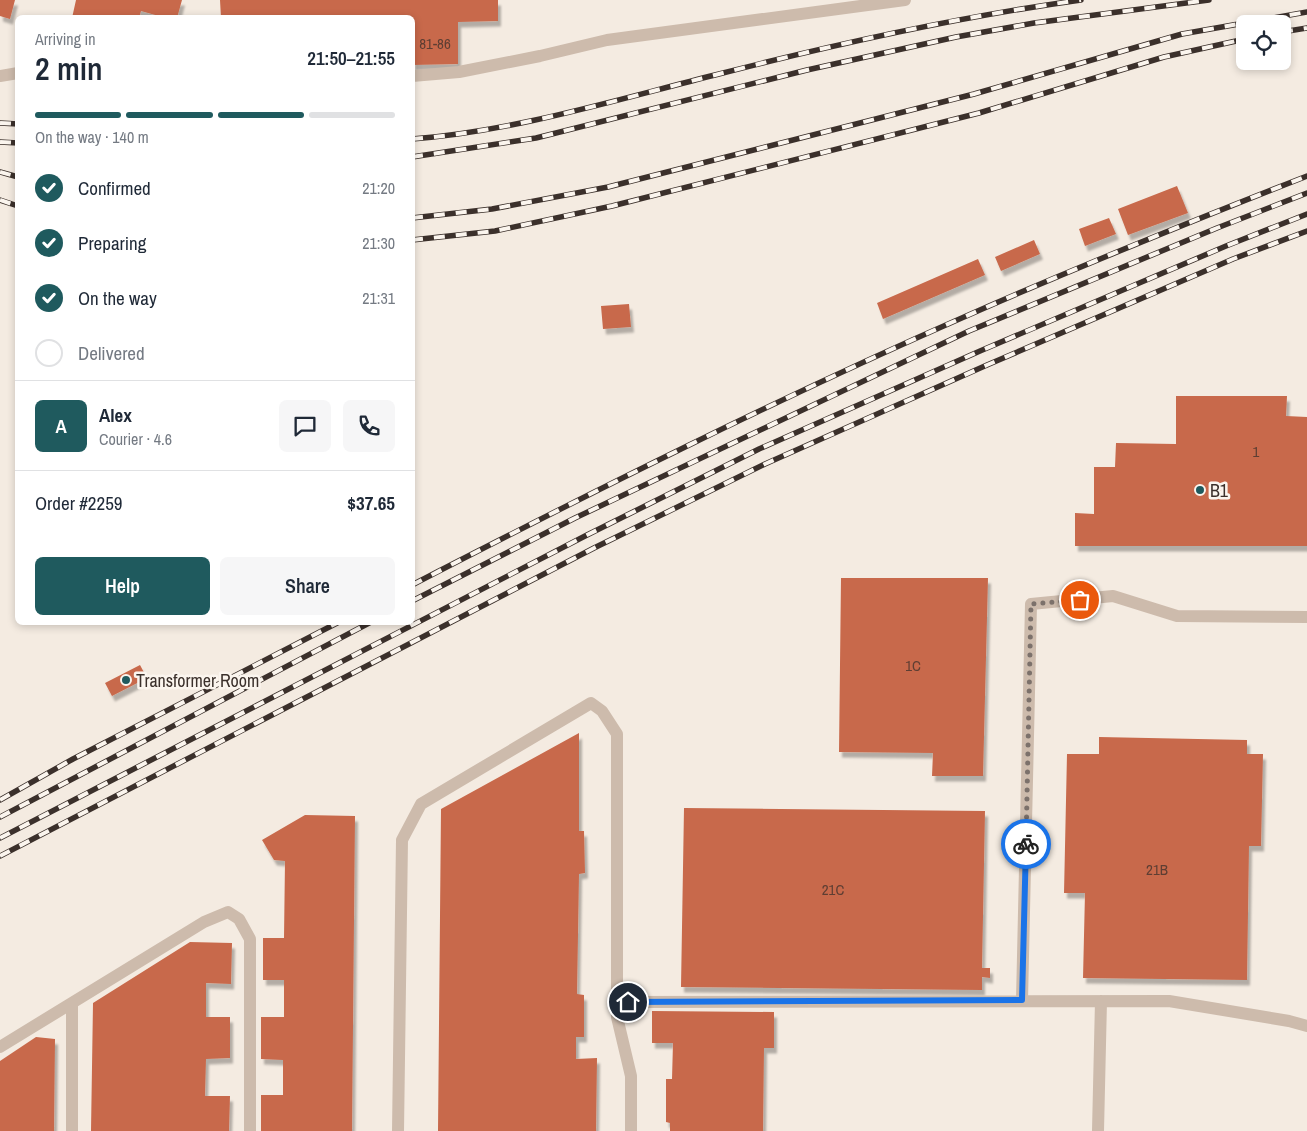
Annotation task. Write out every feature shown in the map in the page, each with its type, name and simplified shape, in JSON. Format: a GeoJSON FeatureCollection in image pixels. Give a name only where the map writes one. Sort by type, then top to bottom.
{"type":"FeatureCollection","features":[{"type":"Feature","properties":{"kind":"lane"},"geometry":{"type":"LineString","coordinates":[[415,76],[459,72],[616,39],[906,0]]}},
{"type":"Feature","properties":{"kind":"lane"},"geometry":{"type":"LineString","coordinates":[[0,76],[15,74]]}},
{"type":"Feature","properties":{"kind":"lane"},"geometry":{"type":"LineString","coordinates":[[1022,1000],[1031,604],[1113,596],[1177,616],[1307,617]]}},
{"type":"Feature","properties":{"kind":"lane"},"geometry":{"type":"LineString","coordinates":[[398,1131],[402,840],[421,804],[591,703],[602,711],[616,734],[617,1018],[630,1076],[631,1131]]}},
{"type":"Feature","properties":{"kind":"lane"},"geometry":{"type":"LineString","coordinates":[[0,1047],[204,922],[228,912],[239,919],[250,939],[250,1131]]}},
{"type":"Feature","properties":{"kind":"lane"},"geometry":{"type":"LineString","coordinates":[[1098,1131],[1101,1001]]}},
{"type":"Feature","properties":{"kind":"lane"},"geometry":{"type":"LineString","coordinates":[[628,1002],[1169,1001],[1289,1021],[1307,1026]]}},
{"type":"Feature","properties":{"kind":"lane"},"geometry":{"type":"LineString","coordinates":[[72,1003],[72,1131]]}},
{"type":"Feature","properties":{"kind":"building"},"geometry":{"type":"Polygon","coordinates":[[[0,0],[15,0],[10,19],[0,16],[0,0]]]}},
{"type":"Feature","properties":{"kind":"building"},"geometry":{"type":"Polygon","coordinates":[[[76,0],[182,0],[178,15],[155,15],[141,11],[140,15],[73,15],[76,0]]]}},
{"type":"Feature","properties":{"kind":"building"},"geometry":{"type":"Polygon","coordinates":[[[220,0],[498,0],[498,21],[458,22],[458,64],[415,65],[415,15],[221,15],[220,0]]]}},
{"type":"Feature","properties":{"kind":"building"},"geometry":{"type":"Polygon","coordinates":[[[1177,186],[1188,213],[1128,235],[1118,209],[1177,186]]]}},
{"type":"Feature","properties":{"kind":"building"},"geometry":{"type":"Polygon","coordinates":[[[1109,218],[1116,234],[1085,246],[1079,229],[1109,218]]]}},
{"type":"Feature","properties":{"kind":"building"},"geometry":{"type":"Polygon","coordinates":[[[1034,240],[1040,254],[1001,271],[995,257],[1034,240]]]}},
{"type":"Feature","properties":{"kind":"building"},"geometry":{"type":"Polygon","coordinates":[[[978,259],[985,275],[883,319],[877,303],[978,259]]]}},
{"type":"Feature","properties":{"kind":"building"},"geometry":{"type":"Polygon","coordinates":[[[629,304],[631,327],[603,329],[601,306],[629,304]]]}},
{"type":"Feature","properties":{"kind":"building","name":"B1"},"geometry":{"type":"Polygon","coordinates":[[[1176,396],[1287,396],[1286,416],[1307,417],[1307,546],[1075,546],[1075,513],[1094,514],[1094,467],[1115,467],[1116,443],[1176,444],[1176,396]]]}},
{"type":"Feature","properties":{"kind":"building"},"geometry":{"type":"Polygon","coordinates":[[[841,578],[988,578],[983,776],[932,776],[933,753],[839,752],[841,578]]]}},
{"type":"Feature","properties":{"kind":"building","name":"Transformer Room"},"geometry":{"type":"Polygon","coordinates":[[[140,665],[147,678],[112,696],[105,683],[140,665]]]}},
{"type":"Feature","properties":{"kind":"building"},"geometry":{"type":"Polygon","coordinates":[[[579,733],[579,831],[584,831],[585,873],[579,874],[577,994],[584,995],[584,1037],[576,1037],[576,1059],[597,1058],[596,1131],[438,1131],[441,809],[579,733]]]}},
{"type":"Feature","properties":{"kind":"building"},"geometry":{"type":"Polygon","coordinates":[[[1099,737],[1247,740],[1247,754],[1263,754],[1261,846],[1249,846],[1247,980],[1083,978],[1085,893],[1064,893],[1067,754],[1099,754],[1099,737]]]}},
{"type":"Feature","properties":{"kind":"building"},"geometry":{"type":"Polygon","coordinates":[[[684,808],[985,811],[982,968],[990,968],[990,978],[982,977],[982,990],[681,987],[684,808]]]}},
{"type":"Feature","properties":{"kind":"building"},"geometry":{"type":"Polygon","coordinates":[[[305,815],[355,816],[352,1131],[261,1131],[261,1095],[283,1095],[283,1060],[261,1059],[261,1017],[284,1017],[284,980],[263,980],[263,938],[284,938],[285,861],[274,860],[262,840],[305,815]]]}},
{"type":"Feature","properties":{"kind":"building"},"geometry":{"type":"Polygon","coordinates":[[[190,942],[232,943],[231,984],[206,983],[206,1017],[230,1017],[230,1058],[206,1059],[205,1096],[230,1096],[229,1131],[91,1131],[93,1003],[190,942]]]}},
{"type":"Feature","properties":{"kind":"building"},"geometry":{"type":"Polygon","coordinates":[[[652,1011],[774,1012],[774,1048],[764,1048],[763,1131],[670,1131],[670,1123],[666,1122],[666,1079],[672,1079],[673,1043],[652,1043],[652,1011]]]}},
{"type":"Feature","properties":{"kind":"building"},"geometry":{"type":"Polygon","coordinates":[[[36,1037],[55,1039],[54,1131],[0,1131],[0,1061],[36,1037]]]}},
{"type":"Feature","properties":{"kind":"railway"},"geometry":{"type":"LineString","coordinates":[[415,139],[450,135],[527,122],[851,42],[943,23],[1081,0]]}},
{"type":"Feature","properties":{"kind":"railway"},"geometry":{"type":"LineString","coordinates":[[415,157],[536,138],[807,70],[956,37],[1034,23],[1209,0]]}},
{"type":"Feature","properties":{"kind":"railway"},"geometry":{"type":"LineString","coordinates":[[415,218],[492,209],[608,187],[974,94],[1182,34],[1307,12]]}},
{"type":"Feature","properties":{"kind":"railway"},"geometry":{"type":"LineString","coordinates":[[1291,31],[1307,28]]}},
{"type":"Feature","properties":{"kind":"railway"},"geometry":{"type":"LineString","coordinates":[[415,240],[495,231],[612,206],[979,113],[1164,57],[1236,41]]}},
{"type":"Feature","properties":{"kind":"railway"},"geometry":{"type":"LineString","coordinates":[[0,123],[15,124]]}},
{"type":"Feature","properties":{"kind":"railway"},"geometry":{"type":"LineString","coordinates":[[0,142],[15,143]]}},
{"type":"Feature","properties":{"kind":"railway"},"geometry":{"type":"LineString","coordinates":[[0,172],[15,176]]}},
{"type":"Feature","properties":{"kind":"railway"},"geometry":{"type":"LineString","coordinates":[[415,583],[686,446],[894,348],[1092,262],[1307,176]]}},
{"type":"Feature","properties":{"kind":"railway"},"geometry":{"type":"LineString","coordinates":[[415,599],[575,518],[969,331],[1217,228],[1307,193]]}},
{"type":"Feature","properties":{"kind":"railway"},"geometry":{"type":"LineString","coordinates":[[0,200],[15,205]]}},
{"type":"Feature","properties":{"kind":"railway"},"geometry":{"type":"LineString","coordinates":[[415,624],[759,449],[980,351],[1226,246],[1307,214]]}},
{"type":"Feature","properties":{"kind":"railway"},"geometry":{"type":"LineString","coordinates":[[0,856],[594,548],[765,464],[987,365],[1233,259],[1307,231]]}},
{"type":"Feature","properties":{"kind":"railway"},"geometry":{"type":"LineString","coordinates":[[0,800],[73,759],[333,625]]}},
{"type":"Feature","properties":{"kind":"railway"},"geometry":{"type":"LineString","coordinates":[[0,817],[365,625]]}},
{"type":"Feature","properties":{"kind":"railway"},"geometry":{"type":"LineString","coordinates":[[0,838],[413,625]]}},
{"type":"Feature","properties":{"kind":"way so far"},"geometry":{"type":"LineString","coordinates":[[1026,844],[1031,604],[1080,600]]}},
{"type":"Feature","properties":{"kind":"place","name":"B1"},"geometry":{"type":"Point","coordinates":[1200,490]}},
{"type":"Feature","properties":{"kind":"place","name":"Transformer Room"},"geometry":{"type":"Point","coordinates":[126,680]}},
{"type":"Feature","properties":{"kind":"route"},"geometry":{"type":"LineString","coordinates":[[628,1002],[1022,1000],[1026,844]]}}]}
